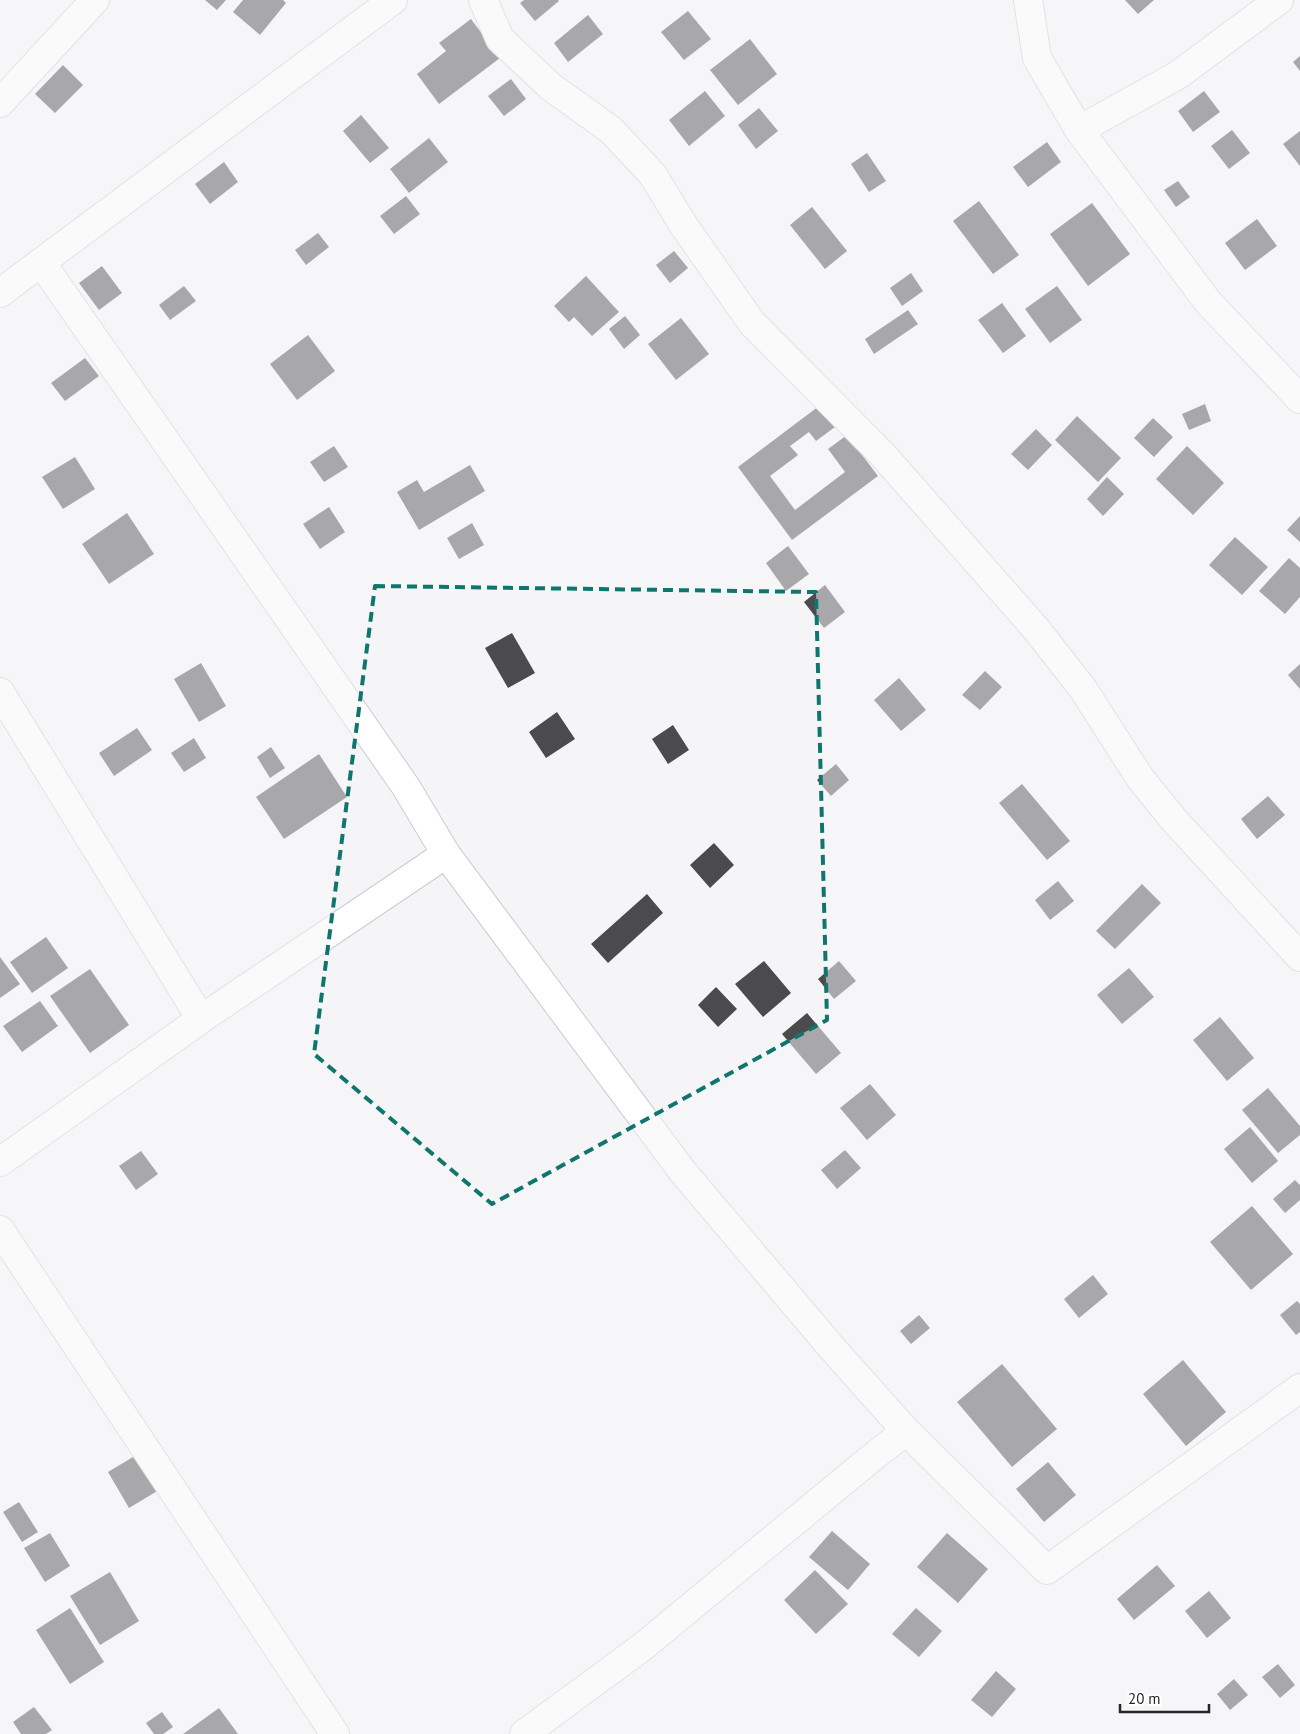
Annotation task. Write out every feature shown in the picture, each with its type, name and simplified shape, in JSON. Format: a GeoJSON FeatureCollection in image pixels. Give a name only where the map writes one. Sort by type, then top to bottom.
{"type":"FeatureCollection","features":[{"type":"Feature","properties":{"kind":"street"},"geometry":{"type":"LineString","coordinates":[[0,104],[95,0]]}},
{"type":"Feature","properties":{"kind":"street"},"geometry":{"type":"LineString","coordinates":[[0,293],[394,0]]}},
{"type":"Feature","properties":{"kind":"street"},"geometry":{"type":"LineString","coordinates":[[483,0],[500,38],[551,87],[611,130],[653,175],[684,226],[752,323],[882,454],[1037,630],[1083,689],[1140,778],[1168,813],[1300,958]]}},
{"type":"Feature","properties":{"kind":"street"},"geometry":{"type":"LineString","coordinates":[[1028,0],[1037,58],[1079,130],[1208,302],[1300,399]]}},
{"type":"Feature","properties":{"kind":"street"},"geometry":{"type":"LineString","coordinates":[[1079,130],[1178,75],[1279,0]]}},
{"type":"Feature","properties":{"kind":"street"},"geometry":{"type":"LineString","coordinates":[[41,262],[400,779],[446,854],[683,1172],[832,1348],[906,1431],[1047,1570],[1300,1388]]}},
{"type":"Feature","properties":{"kind":"street"},"geometry":{"type":"LineString","coordinates":[[0,692],[201,1019]]}},
{"type":"Feature","properties":{"kind":"street"},"geometry":{"type":"LineString","coordinates":[[0,1162],[201,1019],[446,854]]}},
{"type":"Feature","properties":{"kind":"street"},"geometry":{"type":"LineString","coordinates":[[0,1230],[335,1734]]}},
{"type":"Feature","properties":{"kind":"street"},"geometry":{"type":"LineString","coordinates":[[524,1734],[641,1648],[906,1431]]}},
{"type":"Feature","properties":{"kind":"highlighted area"},"geometry":{"type":"Polygon","coordinates":[[[375,586],[816,592],[827,1020],[492,1204],[314,1054],[375,586]]]}},
{"type":"Feature","properties":{"kind":"building"},"geometry":{"type":"Polygon","coordinates":[[[205,0],[226,0],[217,10],[205,0]]]}},
{"type":"Feature","properties":{"kind":"building"},"geometry":{"type":"Polygon","coordinates":[[[243,0],[283,0],[286,3],[260,35],[233,12],[243,0]]]}},
{"type":"Feature","properties":{"kind":"building"},"geometry":{"type":"Polygon","coordinates":[[[524,0],[559,1],[535,21],[520,3],[524,0]]]}},
{"type":"Feature","properties":{"kind":"building"},"geometry":{"type":"Polygon","coordinates":[[[1125,0],[1154,0],[1138,14],[1125,0]]]}},
{"type":"Feature","properties":{"kind":"building"},"geometry":{"type":"Polygon","coordinates":[[[688,11],[711,39],[684,60],[661,32],[688,11]]]}},
{"type":"Feature","properties":{"kind":"building"},"geometry":{"type":"Polygon","coordinates":[[[588,15],[603,34],[568,62],[554,43],[588,15]]]}},
{"type":"Feature","properties":{"kind":"building"},"geometry":{"type":"Polygon","coordinates":[[[471,19],[500,58],[439,104],[417,74],[446,51],[439,43],[471,19]]]}},
{"type":"Feature","properties":{"kind":"building"},"geometry":{"type":"Polygon","coordinates":[[[750,39],[777,74],[738,105],[710,70],[750,39]]]}},
{"type":"Feature","properties":{"kind":"building"},"geometry":{"type":"Polygon","coordinates":[[[1300,56],[1300,71],[1293,62],[1300,56]]]}},
{"type":"Feature","properties":{"kind":"building"},"geometry":{"type":"Polygon","coordinates":[[[63,65],[83,85],[55,113],[35,94],[63,65]]]}},
{"type":"Feature","properties":{"kind":"building"},"geometry":{"type":"Polygon","coordinates":[[[511,79],[526,99],[504,116],[488,96],[511,79]]]}},
{"type":"Feature","properties":{"kind":"building"},"geometry":{"type":"Polygon","coordinates":[[[705,91],[725,116],[689,146],[669,120],[705,91]]]}},
{"type":"Feature","properties":{"kind":"building"},"geometry":{"type":"Polygon","coordinates":[[[1204,91],[1220,112],[1193,132],[1178,111],[1204,91]]]}},
{"type":"Feature","properties":{"kind":"building"},"geometry":{"type":"Polygon","coordinates":[[[759,108],[778,131],[756,149],[738,125],[759,108]]]}},
{"type":"Feature","properties":{"kind":"building"},"geometry":{"type":"Polygon","coordinates":[[[361,115],[389,148],[370,163],[343,131],[361,115]]]}},
{"type":"Feature","properties":{"kind":"building"},"geometry":{"type":"Polygon","coordinates":[[[1232,130],[1250,153],[1229,169],[1211,146],[1232,130]]]}},
{"type":"Feature","properties":{"kind":"building"},"geometry":{"type":"Polygon","coordinates":[[[1300,131],[1300,166],[1283,144],[1300,131]]]}},
{"type":"Feature","properties":{"kind":"building"},"geometry":{"type":"Polygon","coordinates":[[[429,138],[448,162],[409,193],[390,169],[429,138]]]}},
{"type":"Feature","properties":{"kind":"building"},"geometry":{"type":"Polygon","coordinates":[[[1047,142],[1061,162],[1028,187],[1013,167],[1047,142]]]}},
{"type":"Feature","properties":{"kind":"building"},"geometry":{"type":"Polygon","coordinates":[[[867,153],[886,181],[869,192],[851,164],[867,153]]]}},
{"type":"Feature","properties":{"kind":"building"},"geometry":{"type":"Polygon","coordinates":[[[224,162],[238,182],[210,204],[195,184],[224,162]]]}},
{"type":"Feature","properties":{"kind":"building"},"geometry":{"type":"Polygon","coordinates":[[[1178,181],[1190,197],[1176,207],[1164,190],[1178,181]]]}},
{"type":"Feature","properties":{"kind":"building"},"geometry":{"type":"Polygon","coordinates":[[[406,196],[420,214],[394,234],[380,216],[406,196]]]}},
{"type":"Feature","properties":{"kind":"building"},"geometry":{"type":"Polygon","coordinates":[[[979,201],[1019,255],[993,274],[953,221],[979,201]]]}},
{"type":"Feature","properties":{"kind":"building"},"geometry":{"type":"Polygon","coordinates":[[[1092,203],[1130,254],[1088,286],[1050,234],[1092,203]]]}},
{"type":"Feature","properties":{"kind":"building"},"geometry":{"type":"Polygon","coordinates":[[[812,207],[847,251],[825,269],[790,225],[812,207]]]}},
{"type":"Feature","properties":{"kind":"building"},"geometry":{"type":"Polygon","coordinates":[[[1257,219],[1277,246],[1245,270],[1225,243],[1257,219]]]}},
{"type":"Feature","properties":{"kind":"building"},"geometry":{"type":"Polygon","coordinates":[[[318,233],[329,247],[306,265],[295,250],[318,233]]]}},
{"type":"Feature","properties":{"kind":"building"},"geometry":{"type":"Polygon","coordinates":[[[674,251],[688,268],[670,283],[656,265],[674,251]]]}},
{"type":"Feature","properties":{"kind":"building"},"geometry":{"type":"Polygon","coordinates":[[[102,266],[122,293],[99,310],[79,283],[102,266]]]}},
{"type":"Feature","properties":{"kind":"building"},"geometry":{"type":"Polygon","coordinates":[[[911,273],[923,291],[902,306],[890,288],[911,273]]]}},
{"type":"Feature","properties":{"kind":"building"},"geometry":{"type":"Polygon","coordinates":[[[586,276],[619,312],[592,336],[574,317],[569,322],[554,306],[586,276]]]}},
{"type":"Feature","properties":{"kind":"building"},"geometry":{"type":"Polygon","coordinates":[[[184,286],[196,301],[170,320],[159,305],[184,286]]]}},
{"type":"Feature","properties":{"kind":"building"},"geometry":{"type":"Polygon","coordinates":[[[1057,286],[1082,320],[1050,343],[1025,309],[1057,286]]]}},
{"type":"Feature","properties":{"kind":"building"},"geometry":{"type":"Polygon","coordinates":[[[1002,303],[1026,336],[1003,353],[978,320],[1002,303]]]}},
{"type":"Feature","properties":{"kind":"building"},"geometry":{"type":"Polygon","coordinates":[[[908,310],[918,324],[874,354],[865,339],[908,310]]]}},
{"type":"Feature","properties":{"kind":"building"},"geometry":{"type":"Polygon","coordinates":[[[625,316],[640,335],[624,349],[609,329],[625,316]]]}},
{"type":"Feature","properties":{"kind":"building"},"geometry":{"type":"Polygon","coordinates":[[[681,318],[709,354],[676,380],[648,344],[681,318]]]}},
{"type":"Feature","properties":{"kind":"building"},"geometry":{"type":"Polygon","coordinates":[[[308,335],[335,371],[297,400],[270,364],[308,335]]]}},
{"type":"Feature","properties":{"kind":"building"},"geometry":{"type":"Polygon","coordinates":[[[85,358],[99,376],[65,401],[51,383],[85,358]]]}},
{"type":"Feature","properties":{"kind":"building"},"geometry":{"type":"Polygon","coordinates":[[[823,403],[839,424],[816,441],[809,432],[790,446],[798,455],[770,476],[795,510],[845,472],[828,449],[847,435],[878,476],[792,540],[738,467],[823,403]]]}},
{"type":"Feature","properties":{"kind":"building"},"geometry":{"type":"Polygon","coordinates":[[[1205,404],[1211,421],[1189,430],[1182,414],[1205,404]]]}},
{"type":"Feature","properties":{"kind":"building"},"geometry":{"type":"Polygon","coordinates":[[[1077,416],[1121,458],[1098,482],[1055,440],[1077,416]]]}},
{"type":"Feature","properties":{"kind":"building"},"geometry":{"type":"Polygon","coordinates":[[[1153,418],[1173,437],[1154,457],[1134,438],[1153,418]]]}},
{"type":"Feature","properties":{"kind":"building"},"geometry":{"type":"Polygon","coordinates":[[[1036,429],[1052,445],[1028,470],[1011,454],[1036,429]]]}},
{"type":"Feature","properties":{"kind":"building"},"geometry":{"type":"Polygon","coordinates":[[[334,446],[348,467],[324,482],[310,462],[334,446]]]}},
{"type":"Feature","properties":{"kind":"building"},"geometry":{"type":"Polygon","coordinates":[[[1187,446],[1224,483],[1193,515],[1156,479],[1187,446]]]}},
{"type":"Feature","properties":{"kind":"building"},"geometry":{"type":"Polygon","coordinates":[[[75,457],[95,489],[63,509],[42,477],[75,457]]]}},
{"type":"Feature","properties":{"kind":"building"},"geometry":{"type":"Polygon","coordinates":[[[470,465],[485,491],[419,530],[397,492],[417,480],[424,492],[470,465]]]}},
{"type":"Feature","properties":{"kind":"building"},"geometry":{"type":"Polygon","coordinates":[[[1107,477],[1124,494],[1103,516],[1087,499],[1107,477]]]}},
{"type":"Feature","properties":{"kind":"building"},"geometry":{"type":"Polygon","coordinates":[[[329,507],[345,532],[320,549],[303,524],[329,507]]]}},
{"type":"Feature","properties":{"kind":"building"},"geometry":{"type":"Polygon","coordinates":[[[127,513],[154,554],[109,584],[82,544],[127,513]]]}},
{"type":"Feature","properties":{"kind":"building"},"geometry":{"type":"Polygon","coordinates":[[[1300,516],[1300,542],[1287,530],[1300,516]]]}},
{"type":"Feature","properties":{"kind":"building"},"geometry":{"type":"Polygon","coordinates":[[[472,523],[484,545],[459,559],[447,538],[472,523]]]}},
{"type":"Feature","properties":{"kind":"building"},"geometry":{"type":"Polygon","coordinates":[[[1235,537],[1268,567],[1242,595],[1209,565],[1235,537]]]}},
{"type":"Feature","properties":{"kind":"building"},"geometry":{"type":"Polygon","coordinates":[[[788,546],[809,574],[786,591],[766,563],[788,546]]]}},
{"type":"Feature","properties":{"kind":"building"},"geometry":{"type":"Polygon","coordinates":[[[1289,558],[1300,568],[1300,597],[1285,614],[1259,591],[1289,558]]]}},
{"type":"Feature","properties":{"kind":"building"},"geometry":{"type":"Polygon","coordinates":[[[825,585],[845,612],[824,628],[804,602],[825,585]]]}},
{"type":"Feature","properties":{"kind":"building"},"geometry":{"type":"Polygon","coordinates":[[[512,633],[535,673],[508,688],[485,648],[512,633]]]}},
{"type":"Feature","properties":{"kind":"building"},"geometry":{"type":"Polygon","coordinates":[[[201,663],[226,706],[199,722],[174,679],[201,663]]]}},
{"type":"Feature","properties":{"kind":"building"},"geometry":{"type":"Polygon","coordinates":[[[1300,664],[1300,689],[1288,675],[1300,664]]]}},
{"type":"Feature","properties":{"kind":"building"},"geometry":{"type":"Polygon","coordinates":[[[985,671],[1002,687],[980,710],[962,695],[985,671]]]}},
{"type":"Feature","properties":{"kind":"building"},"geometry":{"type":"Polygon","coordinates":[[[899,678],[926,710],[901,731],[874,700],[899,678]]]}},
{"type":"Feature","properties":{"kind":"building"},"geometry":{"type":"Polygon","coordinates":[[[557,712],[575,739],[546,758],[529,732],[557,712]]]}},
{"type":"Feature","properties":{"kind":"building"},"geometry":{"type":"Polygon","coordinates":[[[673,725],[689,750],[668,764],[652,739],[673,725]]]}},
{"type":"Feature","properties":{"kind":"building"},"geometry":{"type":"Polygon","coordinates":[[[137,728],[152,750],[114,776],[99,753],[137,728]]]}},
{"type":"Feature","properties":{"kind":"building"},"geometry":{"type":"Polygon","coordinates":[[[194,738],[206,758],[184,772],[171,753],[194,738]]]}},
{"type":"Feature","properties":{"kind":"building"},"geometry":{"type":"Polygon","coordinates":[[[271,747],[285,768],[270,778],[257,757],[271,747]]]}},
{"type":"Feature","properties":{"kind":"building"},"geometry":{"type":"Polygon","coordinates":[[[319,754],[347,797],[284,839],[256,797],[319,754]]]}},
{"type":"Feature","properties":{"kind":"building"},"geometry":{"type":"Polygon","coordinates":[[[836,764],[849,780],[831,796],[817,780],[836,764]]]}},
{"type":"Feature","properties":{"kind":"building"},"geometry":{"type":"Polygon","coordinates":[[[1022,784],[1070,841],[1047,860],[999,803],[1022,784]]]}},
{"type":"Feature","properties":{"kind":"building"},"geometry":{"type":"Polygon","coordinates":[[[1268,796],[1285,815],[1257,839],[1241,819],[1268,796]]]}},
{"type":"Feature","properties":{"kind":"building"},"geometry":{"type":"Polygon","coordinates":[[[714,843],[734,865],[710,888],[690,865],[714,843]]]}},
{"type":"Feature","properties":{"kind":"building"},"geometry":{"type":"Polygon","coordinates":[[[1058,881],[1074,901],[1050,920],[1035,900],[1058,881]]]}},
{"type":"Feature","properties":{"kind":"building"},"geometry":{"type":"Polygon","coordinates":[[[1142,884],[1161,903],[1115,949],[1096,931],[1142,884]]]}},
{"type":"Feature","properties":{"kind":"building"},"geometry":{"type":"Polygon","coordinates":[[[647,894],[663,913],[608,963],[591,944],[647,894]]]}},
{"type":"Feature","properties":{"kind":"building"},"geometry":{"type":"Polygon","coordinates":[[[46,937],[68,968],[32,993],[10,962],[46,937]]]}},
{"type":"Feature","properties":{"kind":"building"},"geometry":{"type":"Polygon","coordinates":[[[0,957],[20,984],[0,998],[0,957]]]}},
{"type":"Feature","properties":{"kind":"building"},"geometry":{"type":"Polygon","coordinates":[[[764,961],[791,993],[763,1017],[735,984],[764,961]]]}},
{"type":"Feature","properties":{"kind":"building"},"geometry":{"type":"Polygon","coordinates":[[[839,961],[856,981],[834,999],[818,979],[839,961]]]}},
{"type":"Feature","properties":{"kind":"building"},"geometry":{"type":"Polygon","coordinates":[[[1129,968],[1154,997],[1122,1024],[1097,995],[1129,968]]]}},
{"type":"Feature","properties":{"kind":"building"},"geometry":{"type":"Polygon","coordinates":[[[90,969],[129,1025],[90,1053],[50,996],[90,969]]]}},
{"type":"Feature","properties":{"kind":"building"},"geometry":{"type":"Polygon","coordinates":[[[716,987],[737,1009],[718,1027],[698,1005],[716,987]]]}},
{"type":"Feature","properties":{"kind":"building"},"geometry":{"type":"Polygon","coordinates":[[[40,1001],[58,1026],[22,1052],[3,1026],[40,1001]]]}},
{"type":"Feature","properties":{"kind":"building"},"geometry":{"type":"Polygon","coordinates":[[[807,1013],[841,1053],[816,1074],[782,1034],[807,1013]]]}},
{"type":"Feature","properties":{"kind":"building"},"geometry":{"type":"Polygon","coordinates":[[[1220,1017],[1254,1058],[1227,1081],[1193,1040],[1220,1017]]]}},
{"type":"Feature","properties":{"kind":"building"},"geometry":{"type":"Polygon","coordinates":[[[870,1084],[896,1115],[867,1140],[840,1108],[870,1084]]]}},
{"type":"Feature","properties":{"kind":"building"},"geometry":{"type":"Polygon","coordinates":[[[1268,1088],[1300,1126],[1300,1135],[1278,1153],[1242,1110],[1268,1088]]]}},
{"type":"Feature","properties":{"kind":"building"},"geometry":{"type":"Polygon","coordinates":[[[1250,1127],[1278,1161],[1252,1183],[1224,1149],[1250,1127]]]}},
{"type":"Feature","properties":{"kind":"building"},"geometry":{"type":"Polygon","coordinates":[[[845,1150],[861,1168],[837,1189],[821,1170],[845,1150]]]}},
{"type":"Feature","properties":{"kind":"building"},"geometry":{"type":"Polygon","coordinates":[[[141,1151],[158,1174],[136,1190],[119,1166],[141,1151]]]}},
{"type":"Feature","properties":{"kind":"building"},"geometry":{"type":"Polygon","coordinates":[[[1295,1180],[1300,1185],[1300,1200],[1285,1213],[1273,1199],[1295,1180]]]}},
{"type":"Feature","properties":{"kind":"building"},"geometry":{"type":"Polygon","coordinates":[[[1252,1206],[1293,1254],[1251,1290],[1210,1242],[1252,1206]]]}},
{"type":"Feature","properties":{"kind":"building"},"geometry":{"type":"Polygon","coordinates":[[[1093,1275],[1108,1294],[1079,1318],[1064,1299],[1093,1275]]]}},
{"type":"Feature","properties":{"kind":"building"},"geometry":{"type":"Polygon","coordinates":[[[1297,1301],[1300,1304],[1300,1332],[1296,1335],[1280,1315],[1297,1301]]]}},
{"type":"Feature","properties":{"kind":"building"},"geometry":{"type":"Polygon","coordinates":[[[919,1315],[930,1328],[911,1344],[900,1331],[919,1315]]]}},
{"type":"Feature","properties":{"kind":"building"},"geometry":{"type":"Polygon","coordinates":[[[1183,1360],[1226,1412],[1186,1446],[1143,1394],[1183,1360]]]}},
{"type":"Feature","properties":{"kind":"building"},"geometry":{"type":"Polygon","coordinates":[[[1002,1364],[1057,1429],[1012,1467],[957,1402],[1002,1364]]]}},
{"type":"Feature","properties":{"kind":"building"},"geometry":{"type":"Polygon","coordinates":[[[138,1454],[159,1490],[129,1508],[108,1472],[138,1454]]]}},
{"type":"Feature","properties":{"kind":"building"},"geometry":{"type":"Polygon","coordinates":[[[1048,1462],[1076,1495],[1044,1522],[1016,1489],[1048,1462]]]}},
{"type":"Feature","properties":{"kind":"building"},"geometry":{"type":"Polygon","coordinates":[[[19,1502],[38,1532],[22,1542],[3,1512],[19,1502]]]}},
{"type":"Feature","properties":{"kind":"building"},"geometry":{"type":"Polygon","coordinates":[[[832,1531],[870,1564],[848,1590],[809,1557],[832,1531]]]}},
{"type":"Feature","properties":{"kind":"building"},"geometry":{"type":"Polygon","coordinates":[[[50,1533],[70,1566],[45,1582],[24,1548],[50,1533]]]}},
{"type":"Feature","properties":{"kind":"building"},"geometry":{"type":"Polygon","coordinates":[[[947,1533],[988,1569],[958,1603],[917,1567],[947,1533]]]}},
{"type":"Feature","properties":{"kind":"building"},"geometry":{"type":"Polygon","coordinates":[[[1157,1565],[1175,1586],[1134,1620],[1117,1599],[1157,1565]]]}},
{"type":"Feature","properties":{"kind":"building"},"geometry":{"type":"Polygon","coordinates":[[[815,1570],[848,1604],[816,1634],[784,1600],[815,1570]]]}},
{"type":"Feature","properties":{"kind":"building"},"geometry":{"type":"Polygon","coordinates":[[[110,1572],[139,1621],[100,1645],[70,1596],[110,1572]]]}},
{"type":"Feature","properties":{"kind":"building"},"geometry":{"type":"Polygon","coordinates":[[[1209,1591],[1231,1618],[1207,1638],[1185,1611],[1209,1591]]]}},
{"type":"Feature","properties":{"kind":"building"},"geometry":{"type":"Polygon","coordinates":[[[70,1608],[104,1662],[70,1684],[36,1630],[70,1608]]]}},
{"type":"Feature","properties":{"kind":"building"},"geometry":{"type":"Polygon","coordinates":[[[916,1608],[942,1631],[919,1657],[892,1634],[916,1608]]]}},
{"type":"Feature","properties":{"kind":"building"},"geometry":{"type":"Polygon","coordinates":[[[1278,1664],[1295,1685],[1280,1698],[1262,1677],[1278,1664]]]}},
{"type":"Feature","properties":{"kind":"building"},"geometry":{"type":"Polygon","coordinates":[[[996,1671],[1016,1689],[992,1717],[971,1700],[996,1671]]]}},
{"type":"Feature","properties":{"kind":"building"},"geometry":{"type":"Polygon","coordinates":[[[1234,1679],[1248,1695],[1230,1710],[1217,1694],[1234,1679]]]}},
{"type":"Feature","properties":{"kind":"building"},"geometry":{"type":"Polygon","coordinates":[[[34,1707],[52,1730],[46,1734],[21,1734],[13,1722],[34,1707]]]}},
{"type":"Feature","properties":{"kind":"building"},"geometry":{"type":"Polygon","coordinates":[[[219,1708],[238,1734],[183,1734],[219,1708]]]}},
{"type":"Feature","properties":{"kind":"building"},"geometry":{"type":"Polygon","coordinates":[[[162,1712],[173,1727],[163,1734],[154,1734],[146,1723],[162,1712]]]}}]}
